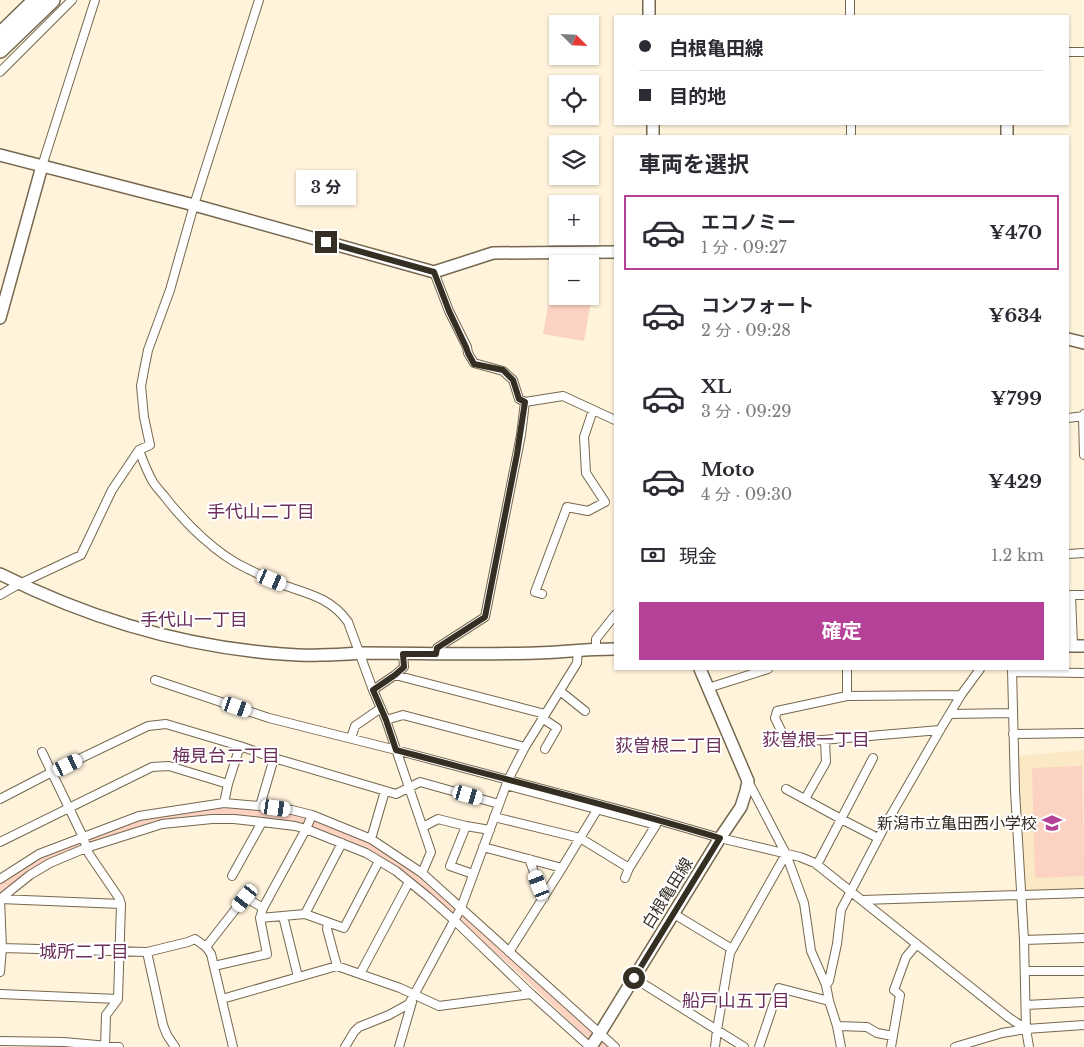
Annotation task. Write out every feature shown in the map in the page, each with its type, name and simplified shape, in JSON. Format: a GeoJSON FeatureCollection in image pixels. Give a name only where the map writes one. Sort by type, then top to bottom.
{"type":"FeatureCollection","features":[{"type":"Feature","properties":{"kind":"highway"},"geometry":{"type":"LineString","coordinates":[[0,27],[26,0]]}},
{"type":"Feature","properties":{"kind":"highway"},"geometry":{"type":"LineString","coordinates":[[0,35],[36,0]]}},
{"type":"Feature","properties":{"kind":"highway"},"geometry":{"type":"LineString","coordinates":[[0,50],[52,0]]}},
{"type":"Feature","properties":{"kind":"street"},"geometry":{"type":"LineString","coordinates":[[0,72],[72,0]]}},
{"type":"Feature","properties":{"kind":"street"},"geometry":{"type":"LineString","coordinates":[[0,318],[42,166],[95,0]]}},
{"type":"Feature","properties":{"kind":"street"},"geometry":{"type":"LineString","coordinates":[[0,595],[80,555],[112,490],[139,450],[150,446],[144,417],[141,386],[148,350],[170,290],[194,205],[259,0]]}},
{"type":"Feature","properties":{"kind":"street"},"geometry":{"type":"LineString","coordinates":[[649,0],[649,15]]}},
{"type":"Feature","properties":{"kind":"street"},"geometry":{"type":"LineString","coordinates":[[850,0],[850,15]]}},
{"type":"Feature","properties":{"kind":"street"},"geometry":{"type":"LineString","coordinates":[[1069,52],[1084,52]]}},
{"type":"Feature","properties":{"kind":"street"},"geometry":{"type":"LineString","coordinates":[[0,155],[194,205],[434,272],[493,253],[614,252]]}},
{"type":"Feature","properties":{"kind":"street"},"geometry":{"type":"LineString","coordinates":[[434,272],[449,311],[474,364],[503,370],[513,380],[519,399],[525,402],[563,396],[614,420]]}},
{"type":"Feature","properties":{"kind":"street"},"geometry":{"type":"LineString","coordinates":[[1069,339],[1084,343]]}},
{"type":"Feature","properties":{"kind":"street"},"geometry":{"type":"LineString","coordinates":[[436,654],[437,648],[485,617],[517,454],[525,402]]}},
{"type":"Feature","properties":{"kind":"street"},"geometry":{"type":"LineString","coordinates":[[542,594],[535,592],[567,507],[588,511],[605,502],[586,472],[584,436],[593,410]]}},
{"type":"Feature","properties":{"kind":"street"},"geometry":{"type":"LineString","coordinates":[[1069,418],[1084,416],[1084,455]]}},
{"type":"Feature","properties":{"kind":"street"},"geometry":{"type":"LineString","coordinates":[[139,450],[153,482],[178,514],[197,533],[229,559],[244,568],[284,585],[307,592],[342,613],[348,622],[386,720],[432,852],[422,872]]}},
{"type":"Feature","properties":{"kind":"street"},"geometry":{"type":"LineString","coordinates":[[1069,554],[1084,553]]}},
{"type":"Feature","properties":{"kind":"street"},"geometry":{"type":"LineString","coordinates":[[0,574],[19,584],[138,628],[185,640],[246,650],[319,656],[537,653],[614,649]]}},
{"type":"Feature","properties":{"kind":"street"},"geometry":{"type":"LineString","coordinates":[[1075,646],[1071,595],[1084,595]]}},
{"type":"Feature","properties":{"kind":"street"},"geometry":{"type":"LineString","coordinates":[[596,649],[596,639],[614,616]]}},
{"type":"Feature","properties":{"kind":"street"},"geometry":{"type":"LineString","coordinates":[[345,1047],[354,1032],[360,1027],[389,1015],[408,1004],[414,995],[461,908],[507,783],[525,747],[577,663],[578,650]]}},
{"type":"Feature","properties":{"kind":"street"},"geometry":{"type":"LineString","coordinates":[[373,690],[404,667],[403,654]]}},
{"type":"Feature","properties":{"kind":"street"},"geometry":{"type":"LineString","coordinates":[[700,670],[748,781],[786,854],[804,903],[811,950],[826,985],[841,1047]]}},
{"type":"Feature","properties":{"kind":"street"},"geometry":{"type":"LineString","coordinates":[[708,688],[765,670]]}},
{"type":"Feature","properties":{"kind":"street"},"geometry":{"type":"LineString","coordinates":[[847,670],[847,696]]}},
{"type":"Feature","properties":{"kind":"street"},"geometry":{"type":"LineString","coordinates":[[826,985],[829,981],[837,944],[841,910],[850,891],[940,730],[961,695],[979,670]]}},
{"type":"Feature","properties":{"kind":"street"},"geometry":{"type":"LineString","coordinates":[[1029,1047],[1026,1029],[1012,670],[1084,673]]}},
{"type":"Feature","properties":{"kind":"street"},"geometry":{"type":"LineString","coordinates":[[395,675],[544,716],[557,728],[545,748]]}},
{"type":"Feature","properties":{"kind":"street"},"geometry":{"type":"LineString","coordinates":[[155,680],[269,718],[396,750],[597,810],[656,825],[629,868],[625,878]]}},
{"type":"Feature","properties":{"kind":"street"},"geometry":{"type":"LineString","coordinates":[[560,691],[585,711]]}},
{"type":"Feature","properties":{"kind":"street"},"geometry":{"type":"LineString","coordinates":[[940,730],[787,743],[775,718],[777,712],[847,696],[961,695]]}},
{"type":"Feature","properties":{"kind":"street"},"geometry":{"type":"LineString","coordinates":[[351,738],[355,726],[381,708]]}},
{"type":"Feature","properties":{"kind":"street"},"geometry":{"type":"LineString","coordinates":[[950,714],[1013,713]]}},
{"type":"Feature","properties":{"kind":"street"},"geometry":{"type":"LineString","coordinates":[[386,720],[403,715],[525,747]]}},
{"type":"Feature","properties":{"kind":"street"},"geometry":{"type":"LineString","coordinates":[[0,799],[148,726],[166,724],[396,794],[420,782],[499,804]]}},
{"type":"Feature","properties":{"kind":"street"},"geometry":{"type":"LineString","coordinates":[[1013,734],[1084,733]]}},
{"type":"Feature","properties":{"kind":"street"},"geometry":{"type":"LineString","coordinates":[[805,799],[826,762],[825,740]]}},
{"type":"Feature","properties":{"kind":"street"},"geometry":{"type":"LineString","coordinates":[[224,803],[240,746]]}},
{"type":"Feature","properties":{"kind":"street"},"geometry":{"type":"LineString","coordinates":[[42,752],[83,837],[86,848],[121,904],[118,999],[106,1015],[105,1046]]}},
{"type":"Feature","properties":{"kind":"street"},"geometry":{"type":"LineString","coordinates":[[260,806],[274,758]]}},
{"type":"Feature","properties":{"kind":"street"},"geometry":{"type":"LineString","coordinates":[[817,865],[873,758]]}},
{"type":"Feature","properties":{"kind":"street"},"geometry":{"type":"LineString","coordinates":[[0,842],[152,768],[169,766],[228,784]]}},
{"type":"Feature","properties":{"kind":"street","name":"白根亀田線"},"geometry":{"type":"LineString","coordinates":[[590,1047],[741,807],[748,781]]}},
{"type":"Feature","properties":{"kind":"street"},"geometry":{"type":"LineString","coordinates":[[507,783],[651,818],[720,838],[800,856],[815,862],[1008,1017],[1026,1029]]}},
{"type":"Feature","properties":{"kind":"street"},"geometry":{"type":"LineString","coordinates":[[786,788],[878,838]]}},
{"type":"Feature","properties":{"kind":"street"},"geometry":{"type":"LineString","coordinates":[[371,839],[385,791]]}},
{"type":"Feature","properties":{"kind":"street"},"geometry":{"type":"LineString","coordinates":[[0,879],[39,854],[140,816],[224,803],[292,810],[312,815],[371,839],[422,872],[615,1047]]}},
{"type":"Feature","properties":{"kind":"street"},"geometry":{"type":"LineString","coordinates":[[510,952],[597,810]]}},
{"type":"Feature","properties":{"kind":"street"},"geometry":{"type":"LineString","coordinates":[[214,966],[267,954],[260,918],[263,908],[312,815]]}},
{"type":"Feature","properties":{"kind":"street"},"geometry":{"type":"LineString","coordinates":[[494,817],[580,838],[629,868]]}},
{"type":"Feature","properties":{"kind":"street"},"geometry":{"type":"LineString","coordinates":[[0,899],[50,863],[86,848],[162,824],[234,819],[295,826],[366,853],[396,872],[454,920],[531,994],[590,1047]]}},
{"type":"Feature","properties":{"kind":"street"},"geometry":{"type":"LineString","coordinates":[[423,828],[438,819],[490,830]]}},
{"type":"Feature","properties":{"kind":"street"},"geometry":{"type":"LineString","coordinates":[[232,876],[262,822]]}},
{"type":"Feature","properties":{"kind":"street"},"geometry":{"type":"LineString","coordinates":[[466,826],[450,866],[473,874]]}},
{"type":"Feature","properties":{"kind":"street"},"geometry":{"type":"LineString","coordinates":[[305,914],[342,844]]}},
{"type":"Feature","properties":{"kind":"street"},"geometry":{"type":"LineString","coordinates":[[483,847],[562,868]]}},
{"type":"Feature","properties":{"kind":"street"},"geometry":{"type":"LineString","coordinates":[[716,1047],[717,1030],[730,953],[786,854]]}},
{"type":"Feature","properties":{"kind":"street"},"geometry":{"type":"LineString","coordinates":[[529,859],[544,898]]}},
{"type":"Feature","properties":{"kind":"street"},"geometry":{"type":"LineString","coordinates":[[260,918],[305,914],[344,928],[380,861]]}},
{"type":"Feature","properties":{"kind":"street"},"geometry":{"type":"LineString","coordinates":[[360,974],[409,882]]}},
{"type":"Feature","properties":{"kind":"street"},"geometry":{"type":"LineString","coordinates":[[862,900],[1084,893]]}},
{"type":"Feature","properties":{"kind":"street"},"geometry":{"type":"LineString","coordinates":[[206,947],[245,898],[263,908]]}},
{"type":"Feature","properties":{"kind":"street"},"geometry":{"type":"LineString","coordinates":[[0,899],[121,904]]}},
{"type":"Feature","properties":{"kind":"street"},"geometry":{"type":"LineString","coordinates":[[0,899],[2,948],[0,972]]}},
{"type":"Feature","properties":{"kind":"street"},"geometry":{"type":"LineString","coordinates":[[674,914],[732,949]]}},
{"type":"Feature","properties":{"kind":"street"},"geometry":{"type":"LineString","coordinates":[[283,916],[298,977]]}},
{"type":"Feature","properties":{"kind":"street"},"geometry":{"type":"LineString","coordinates":[[328,923],[327,929],[337,966]]}},
{"type":"Feature","properties":{"kind":"street"},"geometry":{"type":"LineString","coordinates":[[1024,940],[1084,938]]}},
{"type":"Feature","properties":{"kind":"street"},"geometry":{"type":"LineString","coordinates":[[2,948],[147,952],[195,940],[206,947],[211,954],[233,1047]]}},
{"type":"Feature","properties":{"kind":"street"},"geometry":{"type":"LineString","coordinates":[[892,1047],[900,995],[894,990],[906,957],[917,944]]}},
{"type":"Feature","properties":{"kind":"street"},"geometry":{"type":"LineString","coordinates":[[147,952],[163,1025],[175,1047]]}},
{"type":"Feature","properties":{"kind":"street"},"geometry":{"type":"LineString","coordinates":[[222,999],[337,966],[400,988],[439,1006],[531,994]]}},
{"type":"Feature","properties":{"kind":"street"},"geometry":{"type":"LineString","coordinates":[[1025,972],[1084,971]]}},
{"type":"Feature","properties":{"kind":"street"},"geometry":{"type":"LineString","coordinates":[[634,978],[744,1047]]}},
{"type":"Feature","properties":{"kind":"street"},"geometry":{"type":"LineString","coordinates":[[758,1047],[779,988],[829,1001]]}},
{"type":"Feature","properties":{"kind":"street"},"geometry":{"type":"LineString","coordinates":[[0,994],[118,999]]}},
{"type":"Feature","properties":{"kind":"street"},"geometry":{"type":"LineString","coordinates":[[399,1047],[414,995]]}},
{"type":"Feature","properties":{"kind":"street"},"geometry":{"type":"LineString","coordinates":[[1026,1005],[1084,1002]]}},
{"type":"Feature","properties":{"kind":"street"},"geometry":{"type":"LineString","coordinates":[[955,1047],[1002,1033],[1026,1029],[1084,1025]]}},
{"type":"Feature","properties":{"kind":"street"},"geometry":{"type":"LineString","coordinates":[[837,1026],[868,1027],[876,1032],[893,1036]]}},
{"type":"Feature","properties":{"kind":"street"},"geometry":{"type":"LineString","coordinates":[[0,1041],[64,1042],[118,1047]]}},
{"type":"Feature","properties":{"kind":"shaded area"},"geometry":{"type":"Polygon","coordinates":[[[549,301],[549,305],[590,305],[584,341],[543,334],[549,301]]]}},
{"type":"Feature","properties":{"kind":"shaded area","name":"新潟市立亀田西小学校"},"geometry":{"type":"Polygon","coordinates":[[[1084,750],[1084,891],[1023,891],[1018,756],[1084,750]]]}},
{"type":"Feature","properties":{"kind":"shaded area","name":"新潟市立亀田西小学校"},"geometry":{"type":"Polygon","coordinates":[[[1082,766],[1084,876],[1035,878],[1032,768],[1082,766]]]}},
{"type":"Feature","properties":{"kind":"shaded area"},"geometry":{"type":"Polygon","coordinates":[[[226,807],[276,811],[310,818],[381,850],[424,879],[424,882],[436,893],[440,893],[536,978],[536,982],[547,992],[551,992],[611,1047],[597,1047],[511,966],[398,870],[299,824],[237,816],[152,821],[149,825],[54,858],[0,896],[0,883],[31,861],[140,818],[226,807]]]}},
{"type":"Feature","properties":{"kind":"place","name":"新潟市立亀田西小学校"},"geometry":{"type":"Point","coordinates":[1052,823]}},
{"type":"Feature","properties":{"kind":"district","name":"手代山二丁目"},"geometry":{"type":"Point","coordinates":[261,512]}},
{"type":"Feature","properties":{"kind":"district","name":"手代山一丁目"},"geometry":{"type":"Point","coordinates":[194,620]}},
{"type":"Feature","properties":{"kind":"district","name":"荻曽根一丁目"},"geometry":{"type":"Point","coordinates":[816,740]}},
{"type":"Feature","properties":{"kind":"district","name":"荻曽根二丁目"},"geometry":{"type":"Point","coordinates":[669,746]}},
{"type":"Feature","properties":{"kind":"district","name":"梅見台二丁目"},"geometry":{"type":"Point","coordinates":[226,756]}},
{"type":"Feature","properties":{"kind":"district","name":"城所二丁目"},"geometry":{"type":"Point","coordinates":[84,952]}},
{"type":"Feature","properties":{"kind":"district","name":"船戸山五丁目"},"geometry":{"type":"Point","coordinates":[736,1001]}},
{"type":"Feature","properties":{"kind":"route"},"geometry":{"type":"LineString","coordinates":[[326,242],[434,272],[449,311],[474,364],[503,370],[513,380],[519,399],[525,402],[521,435],[485,617],[437,648],[436,654],[403,654],[404,667],[373,690],[396,750],[720,838],[634,978]]}}]}
